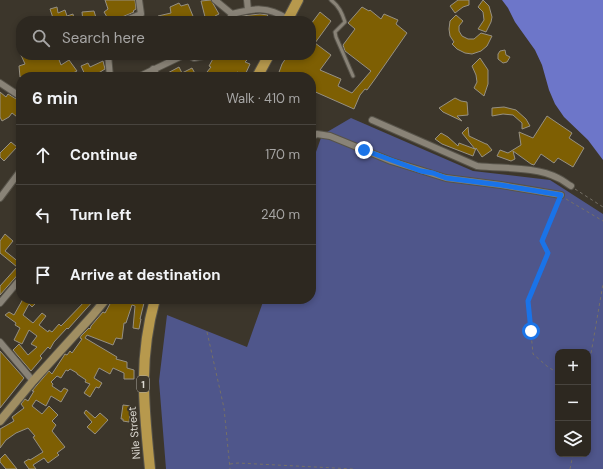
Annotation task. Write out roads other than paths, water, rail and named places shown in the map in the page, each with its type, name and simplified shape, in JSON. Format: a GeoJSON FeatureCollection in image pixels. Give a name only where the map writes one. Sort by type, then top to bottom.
{"type":"FeatureCollection","features":[{"type":"Feature","properties":{"kind":"main road"},"geometry":{"type":"LineString","coordinates":[[289,16],[298,0]]}},
{"type":"Feature","properties":{"kind":"main road"},"geometry":{"type":"LineString","coordinates":[[260,72],[266,60]]}},
{"type":"Feature","properties":{"kind":"main road"},"geometry":{"type":"LineString","coordinates":[[0,421],[33,381],[102,304]]}},
{"type":"Feature","properties":{"kind":"main road","name":"Nile Street"},"geometry":{"type":"LineString","coordinates":[[150,469],[144,410],[143,376],[144,354],[154,304]]}},
{"type":"Feature","properties":{"kind":"street"},"geometry":{"type":"LineString","coordinates":[[136,16],[141,14],[139,0]]}},
{"type":"Feature","properties":{"kind":"street"},"geometry":{"type":"LineString","coordinates":[[215,0],[232,14],[248,10],[261,9],[273,11],[281,16]]}},
{"type":"Feature","properties":{"kind":"street"},"geometry":{"type":"LineString","coordinates":[[247,0],[248,10]]}},
{"type":"Feature","properties":{"kind":"street"},"geometry":{"type":"LineString","coordinates":[[108,60],[110,72]]}},
{"type":"Feature","properties":{"kind":"street"},"geometry":{"type":"LineString","coordinates":[[147,72],[173,60]]}},
{"type":"Feature","properties":{"kind":"street"},"geometry":{"type":"LineString","coordinates":[[0,84],[16,94]]}},
{"type":"Feature","properties":{"kind":"street"},"geometry":{"type":"LineString","coordinates":[[372,120],[477,166],[518,168],[550,174],[571,186]]}},
{"type":"Feature","properties":{"kind":"street"},"geometry":{"type":"LineString","coordinates":[[316,134],[330,136],[391,161],[446,178],[561,195]]}},
{"type":"Feature","properties":{"kind":"street"},"geometry":{"type":"LineString","coordinates":[[0,198],[16,181]]}},
{"type":"Feature","properties":{"kind":"street"},"geometry":{"type":"LineString","coordinates":[[0,303],[16,284]]}},
{"type":"Feature","properties":{"kind":"street"},"geometry":{"type":"LineString","coordinates":[[0,342],[33,381]]}},
{"type":"Feature","properties":{"kind":"lane"},"geometry":{"type":"LineString","coordinates":[[331,0],[339,7],[343,18],[344,22],[336,32],[336,37],[354,76]]}}]}
